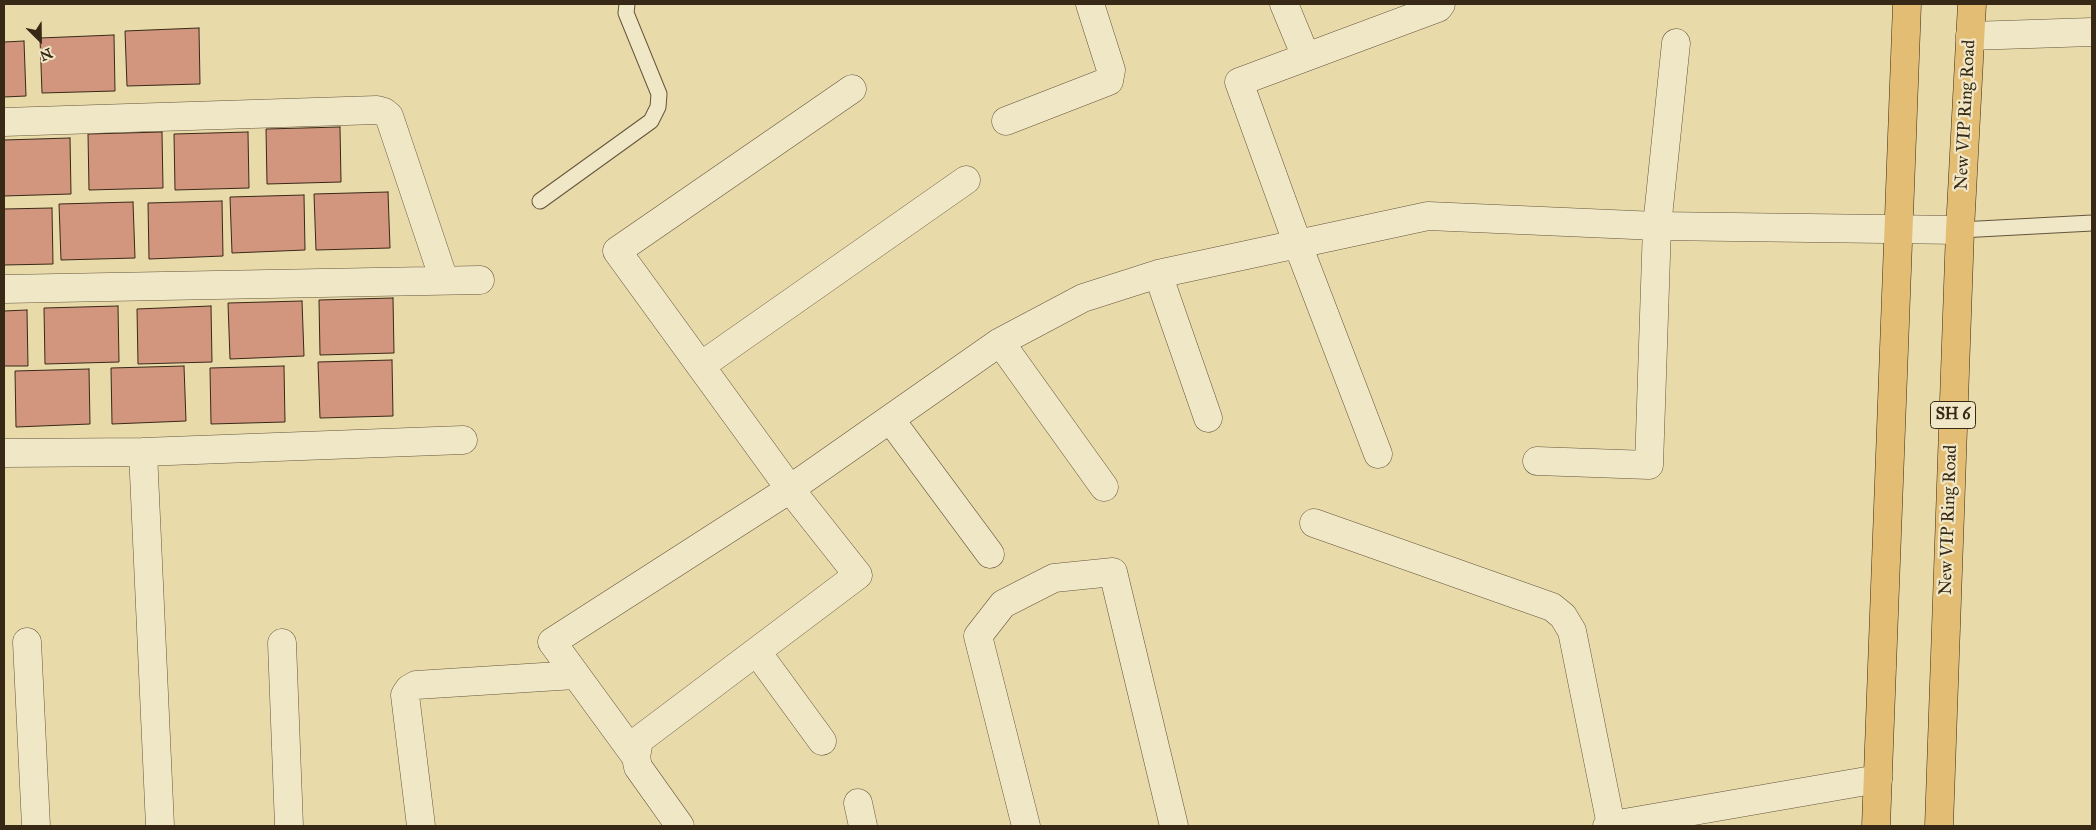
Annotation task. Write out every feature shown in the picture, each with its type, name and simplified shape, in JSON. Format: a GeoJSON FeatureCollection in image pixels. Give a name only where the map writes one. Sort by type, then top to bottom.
{"type":"FeatureCollection","features":[{"type":"Feature","properties":{"kind":"main road"},"geometry":{"type":"LineString","coordinates":[[1876,826],[1907,4]]}},
{"type":"Feature","properties":{"kind":"main road","name":"New VIP Ring Road"},"geometry":{"type":"LineString","coordinates":[[1939,826],[1960,230],[1972,4]]}},
{"type":"Feature","properties":{"kind":"street"},"geometry":{"type":"LineString","coordinates":[[1006,121],[1109,81],[1111,70],[1090,4]]}},
{"type":"Feature","properties":{"kind":"street"},"geometry":{"type":"LineString","coordinates":[[1284,4],[1306,57]]}},
{"type":"Feature","properties":{"kind":"street"},"geometry":{"type":"LineString","coordinates":[[1378,454],[1298,245],[1239,82],[1438,8],[1441,4]]}},
{"type":"Feature","properties":{"kind":"street"},"geometry":{"type":"LineString","coordinates":[[1970,36],[2092,32]]}},
{"type":"Feature","properties":{"kind":"street"},"geometry":{"type":"LineString","coordinates":[[1537,461],[1649,465],[1657,226],[1676,43]]}},
{"type":"Feature","properties":{"kind":"street"},"geometry":{"type":"LineString","coordinates":[[680,826],[638,767],[636,757],[639,740],[858,575],[790,489],[702,365],[617,251],[852,89]]}},
{"type":"Feature","properties":{"kind":"street"},"geometry":{"type":"LineString","coordinates":[[4,122],[377,110],[384,112],[388,116],[444,280]]}},
{"type":"Feature","properties":{"kind":"street"},"geometry":{"type":"LineString","coordinates":[[702,365],[966,180]]}},
{"type":"Feature","properties":{"kind":"street"},"geometry":{"type":"LineString","coordinates":[[636,757],[552,642],[790,489],[1000,342],[1083,298],[1158,274],[1428,216],[1657,226],[1960,230]]}},
{"type":"Feature","properties":{"kind":"street"},"geometry":{"type":"LineString","coordinates":[[1158,274],[1208,418]]}},
{"type":"Feature","properties":{"kind":"street"},"geometry":{"type":"LineString","coordinates":[[4,289],[480,280]]}},
{"type":"Feature","properties":{"kind":"street"},"geometry":{"type":"LineString","coordinates":[[1000,342],[1104,487]]}},
{"type":"Feature","properties":{"kind":"street"},"geometry":{"type":"LineString","coordinates":[[890,419],[990,554]]}},
{"type":"Feature","properties":{"kind":"street"},"geometry":{"type":"LineString","coordinates":[[4,453],[143,452],[463,440]]}},
{"type":"Feature","properties":{"kind":"street"},"geometry":{"type":"LineString","coordinates":[[143,452],[160,826]]}},
{"type":"Feature","properties":{"kind":"street"},"geometry":{"type":"LineString","coordinates":[[1314,523],[1552,607],[1563,616],[1572,631],[1609,826],[1878,779]]}},
{"type":"Feature","properties":{"kind":"street"},"geometry":{"type":"LineString","coordinates":[[1026,826],[978,636],[1003,604],[1054,578],[1113,572],[1174,826]]}},
{"type":"Feature","properties":{"kind":"street"},"geometry":{"type":"LineString","coordinates":[[27,642],[36,826]]}},
{"type":"Feature","properties":{"kind":"street"},"geometry":{"type":"LineString","coordinates":[[282,643],[289,826]]}},
{"type":"Feature","properties":{"kind":"street"},"geometry":{"type":"LineString","coordinates":[[756,652],[822,741]]}},
{"type":"Feature","properties":{"kind":"street"},"geometry":{"type":"LineString","coordinates":[[421,826],[405,695],[409,689],[416,685],[575,675]]}},
{"type":"Feature","properties":{"kind":"lane"},"geometry":{"type":"LineString","coordinates":[[540,200],[651,121],[658,107],[659,94],[626,13],[626,4]]}},
{"type":"Feature","properties":{"kind":"lane"},"geometry":{"type":"LineString","coordinates":[[1960,230],[2092,223]]}},
{"type":"Feature","properties":{"kind":"building"},"geometry":{"type":"Polygon","coordinates":[[[199,28],[200,84],[127,86],[125,31],[199,28]]]}},
{"type":"Feature","properties":{"kind":"building"},"geometry":{"type":"Polygon","coordinates":[[[114,35],[115,91],[42,93],[40,38],[114,35]]]}},
{"type":"Feature","properties":{"kind":"building"},"geometry":{"type":"Polygon","coordinates":[[[24,41],[26,96],[4,97],[4,42],[24,41]]]}},
{"type":"Feature","properties":{"kind":"building"},"geometry":{"type":"Polygon","coordinates":[[[340,127],[341,182],[267,184],[266,129],[340,127]]]}},
{"type":"Feature","properties":{"kind":"building"},"geometry":{"type":"Polygon","coordinates":[[[162,132],[163,188],[89,190],[88,134],[162,132]]]}},
{"type":"Feature","properties":{"kind":"building"},"geometry":{"type":"Polygon","coordinates":[[[248,132],[249,188],[175,190],[174,134],[248,132]]]}},
{"type":"Feature","properties":{"kind":"building"},"geometry":{"type":"Polygon","coordinates":[[[70,138],[71,194],[4,196],[4,140],[70,138]]]}},
{"type":"Feature","properties":{"kind":"building"},"geometry":{"type":"Polygon","coordinates":[[[388,192],[390,248],[316,250],[314,194],[388,192]]]}},
{"type":"Feature","properties":{"kind":"building"},"geometry":{"type":"Polygon","coordinates":[[[304,195],[305,250],[232,253],[230,197],[304,195]]]}},
{"type":"Feature","properties":{"kind":"building"},"geometry":{"type":"Polygon","coordinates":[[[222,201],[223,256],[149,259],[148,203],[222,201]]]}},
{"type":"Feature","properties":{"kind":"building"},"geometry":{"type":"Polygon","coordinates":[[[133,202],[135,258],[61,260],[59,204],[133,202]]]}},
{"type":"Feature","properties":{"kind":"building"},"geometry":{"type":"Polygon","coordinates":[[[52,208],[53,264],[4,265],[4,209],[52,208]]]}},
{"type":"Feature","properties":{"kind":"building"},"geometry":{"type":"Polygon","coordinates":[[[393,298],[394,353],[320,355],[319,300],[393,298]]]}},
{"type":"Feature","properties":{"kind":"building"},"geometry":{"type":"Polygon","coordinates":[[[302,301],[304,356],[230,359],[228,303],[302,301]]]}},
{"type":"Feature","properties":{"kind":"building"},"geometry":{"type":"Polygon","coordinates":[[[118,306],[119,362],[45,364],[44,308],[118,306]]]}},
{"type":"Feature","properties":{"kind":"building"},"geometry":{"type":"Polygon","coordinates":[[[211,306],[212,362],[138,364],[137,309],[211,306]]]}},
{"type":"Feature","properties":{"kind":"building"},"geometry":{"type":"Polygon","coordinates":[[[27,310],[28,366],[4,366],[4,311],[27,310]]]}},
{"type":"Feature","properties":{"kind":"building"},"geometry":{"type":"Polygon","coordinates":[[[392,360],[393,416],[320,418],[318,362],[392,360]]]}},
{"type":"Feature","properties":{"kind":"building"},"geometry":{"type":"Polygon","coordinates":[[[184,366],[186,421],[112,424],[111,368],[184,366]]]}},
{"type":"Feature","properties":{"kind":"building"},"geometry":{"type":"Polygon","coordinates":[[[284,366],[285,422],[211,424],[210,368],[284,366]]]}},
{"type":"Feature","properties":{"kind":"building"},"geometry":{"type":"Polygon","coordinates":[[[89,369],[90,424],[16,427],[15,371],[89,369]]]}}]}
